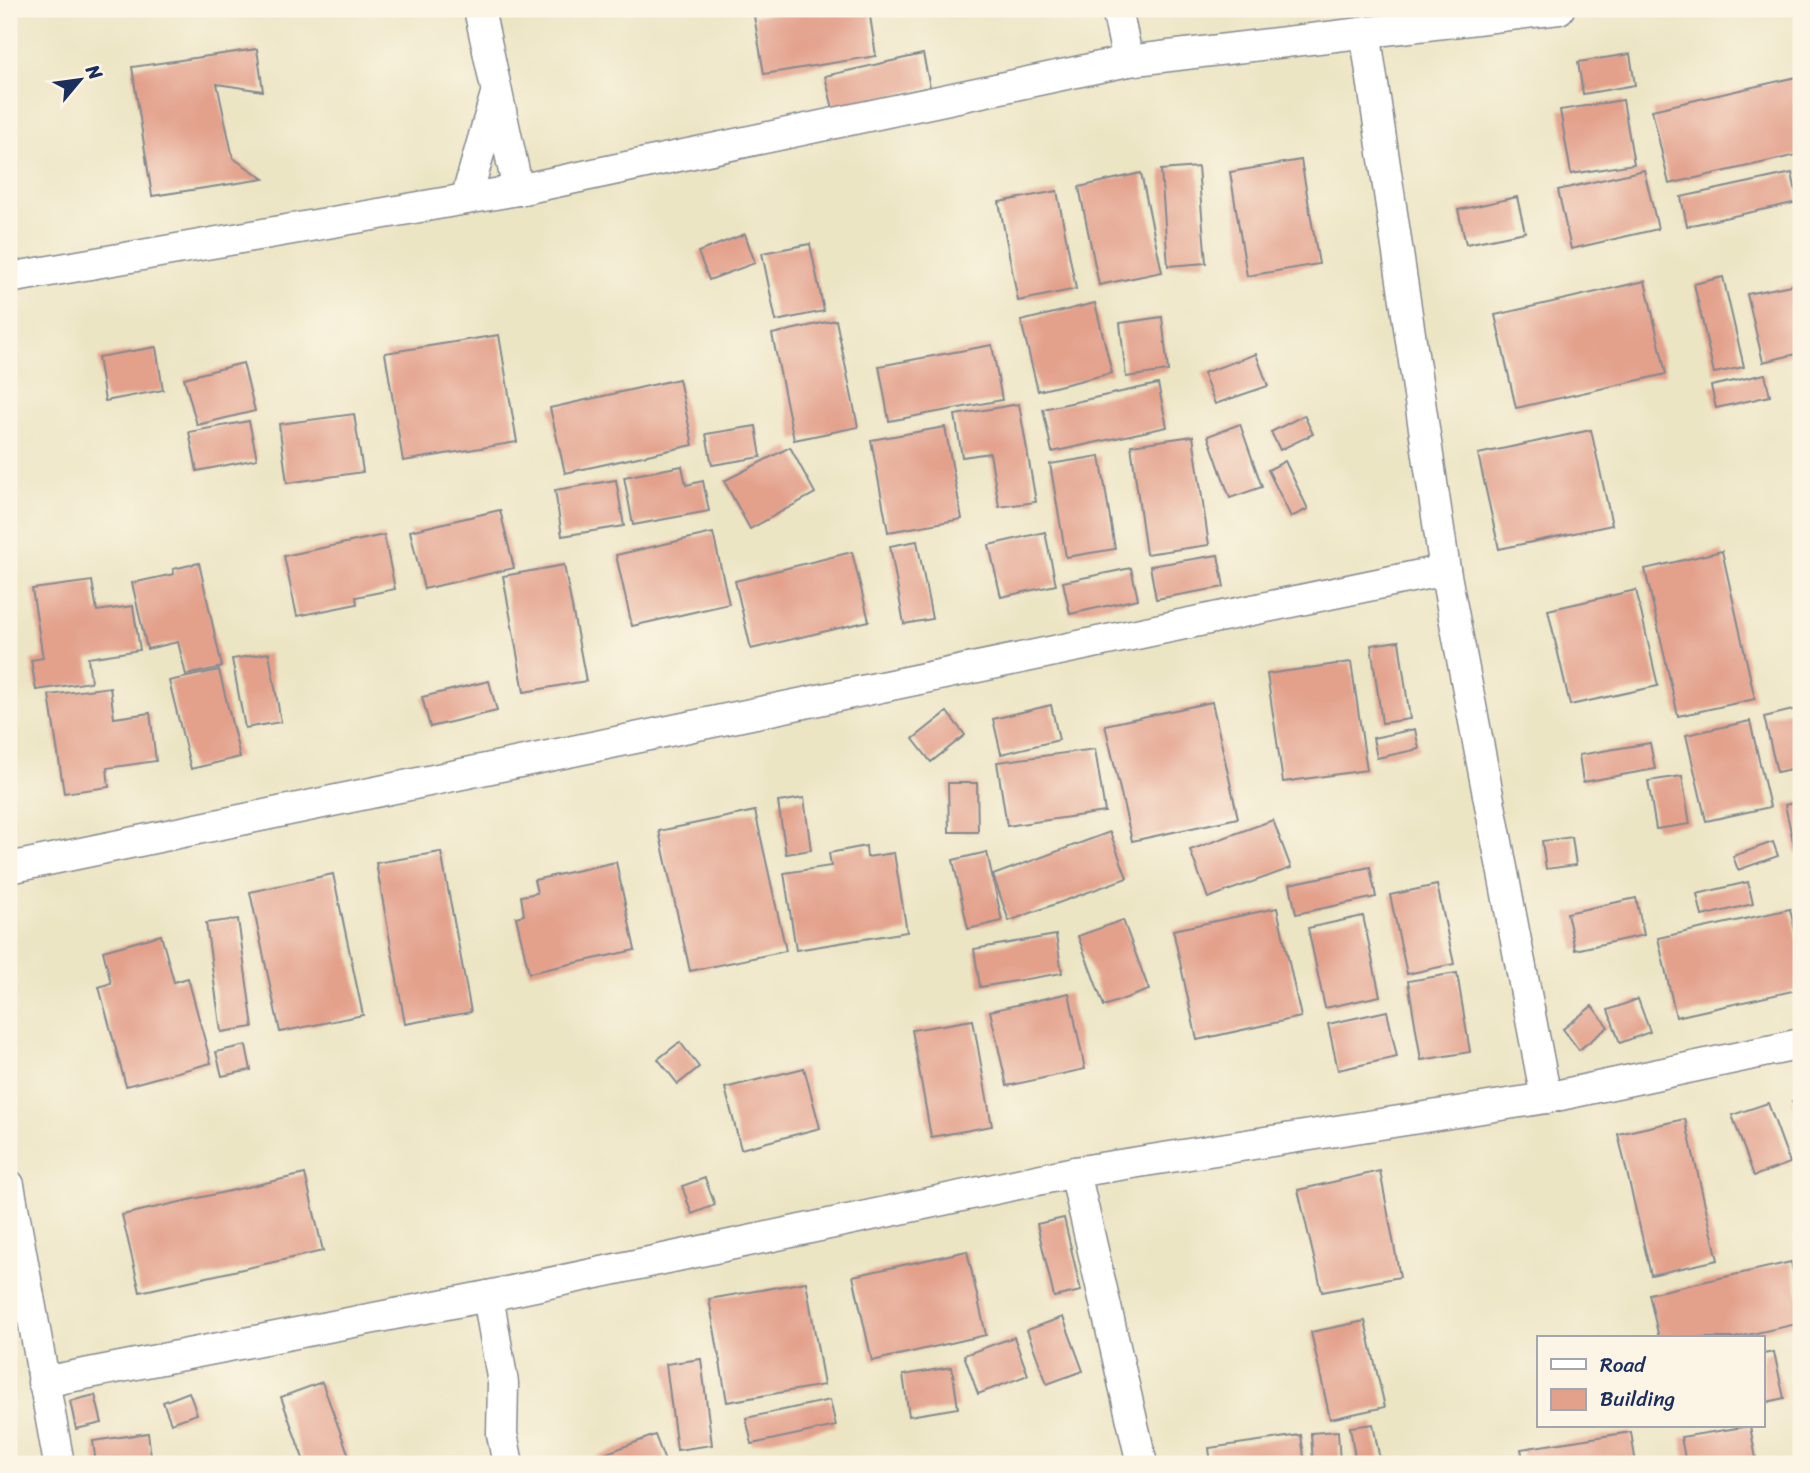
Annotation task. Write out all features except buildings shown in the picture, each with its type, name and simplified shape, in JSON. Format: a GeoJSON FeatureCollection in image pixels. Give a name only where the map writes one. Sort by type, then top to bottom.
{"type":"FeatureCollection","features":[{"type":"Feature","properties":{"kind":"street"},"geometry":{"type":"LineString","coordinates":[[479,9],[518,190]]}},
{"type":"Feature","properties":{"kind":"street"},"geometry":{"type":"LineString","coordinates":[[1117,9],[1128,61]]}},
{"type":"Feature","properties":{"kind":"street"},"geometry":{"type":"LineString","coordinates":[[9,278],[518,190],[1128,61],[1559,9]]}},
{"type":"Feature","properties":{"kind":"street"},"geometry":{"type":"LineString","coordinates":[[1365,31],[1445,570],[1546,1098]]}},
{"type":"Feature","properties":{"kind":"street"},"geometry":{"type":"LineString","coordinates":[[466,199],[496,93]]}},
{"type":"Feature","properties":{"kind":"street"},"geometry":{"type":"LineString","coordinates":[[9,868],[1445,570]]}},
{"type":"Feature","properties":{"kind":"street"},"geometry":{"type":"LineString","coordinates":[[43,1382],[488,1296],[1075,1172],[1546,1098],[1801,1044]]}},
{"type":"Feature","properties":{"kind":"street"},"geometry":{"type":"LineString","coordinates":[[1075,1172],[1142,1464]]}},
{"type":"Feature","properties":{"kind":"street"},"geometry":{"type":"LineString","coordinates":[[9,1185],[59,1464]]}},
{"type":"Feature","properties":{"kind":"street"},"geometry":{"type":"LineString","coordinates":[[488,1296],[503,1382],[502,1434],[508,1464]]}}]}
